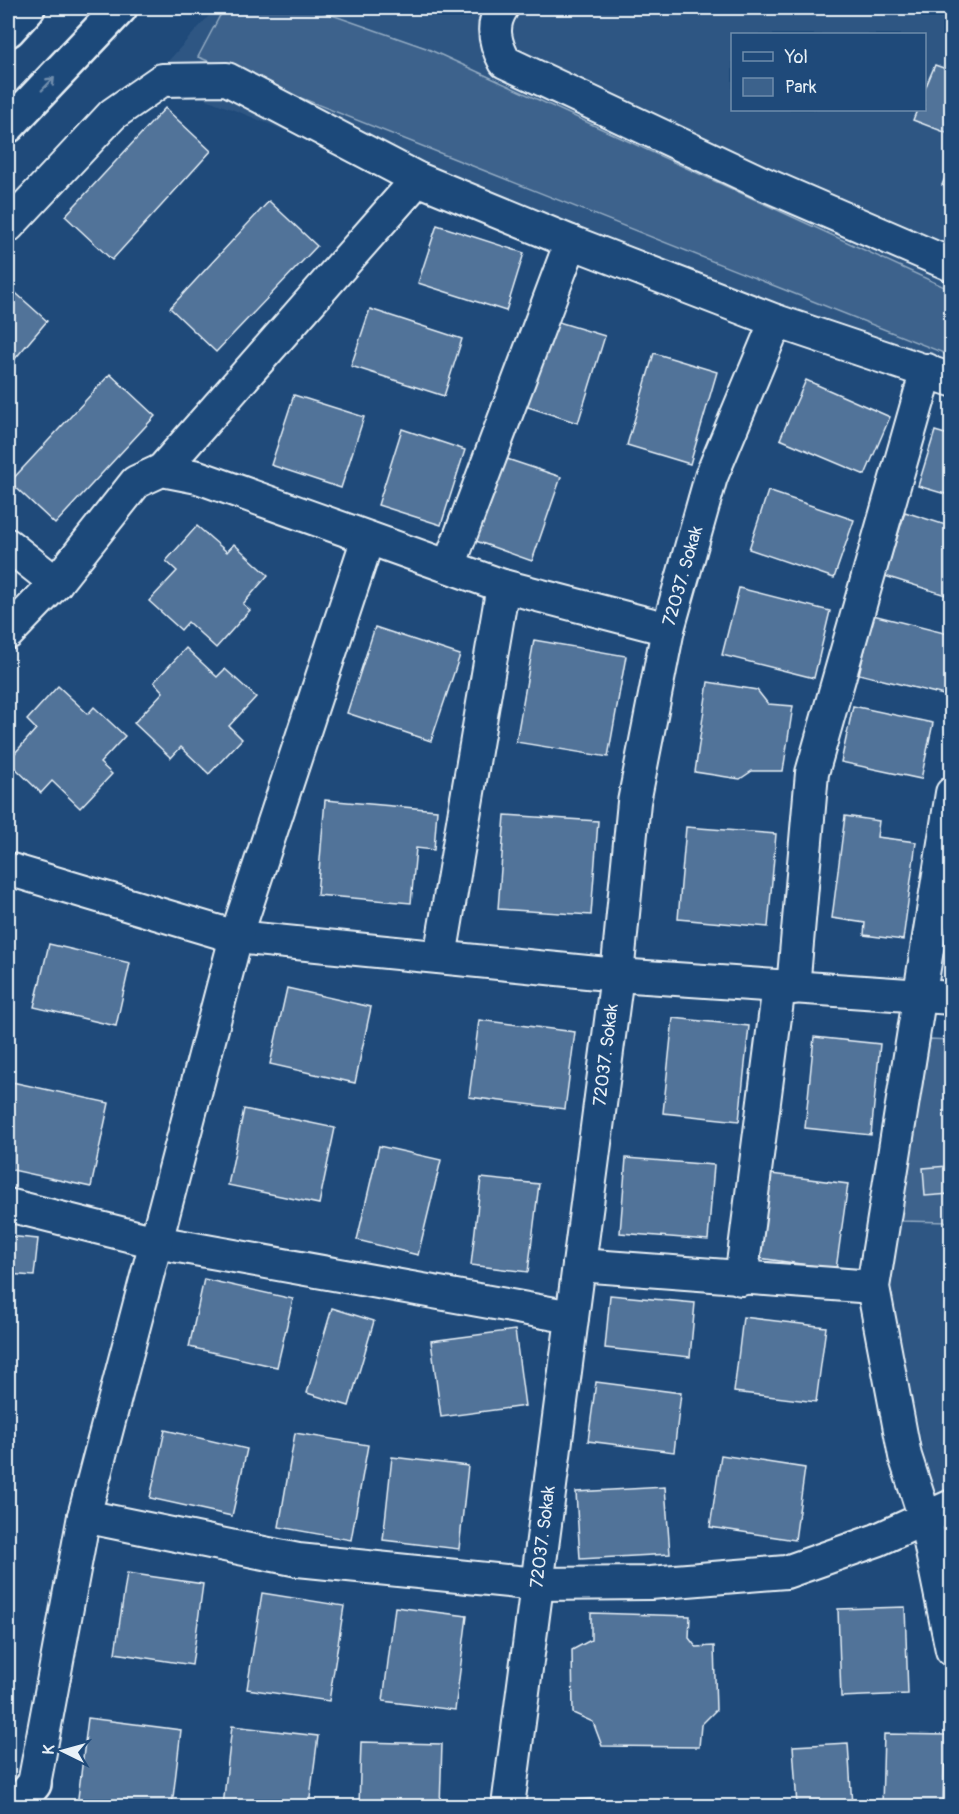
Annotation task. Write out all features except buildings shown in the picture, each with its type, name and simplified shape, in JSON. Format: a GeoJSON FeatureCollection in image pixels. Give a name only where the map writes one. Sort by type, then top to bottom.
{"type":"FeatureCollection","features":[{"type":"Feature","properties":{"kind":"highway"},"geometry":{"type":"LineString","coordinates":[[8,30],[28,8]]}},
{"type":"Feature","properties":{"kind":"highway"},"geometry":{"type":"LineString","coordinates":[[8,126],[120,8]]}},
{"type":"Feature","properties":{"kind":"street"},"geometry":{"type":"LineString","coordinates":[[502,8],[496,17],[495,45],[505,62],[760,182],[951,265]]}},
{"type":"Feature","properties":{"kind":"street"},"geometry":{"type":"LineString","coordinates":[[8,226],[113,114],[162,80],[227,79],[418,179],[571,243],[776,321],[939,375],[812,773],[786,987],[741,1279]]}},
{"type":"Feature","properties":{"kind":"street"},"geometry":{"type":"LineString","coordinates":[[8,633],[56,583],[136,482],[162,470],[418,179]]}},
{"type":"Feature","properties":{"kind":"street"},"geometry":{"type":"LineString","coordinates":[[449,566],[571,243]]}},
{"type":"Feature","properties":{"kind":"street","name":"72037. Sokak"},"geometry":{"type":"LineString","coordinates":[[508,1806],[617,975],[634,802],[668,629],[711,477],[776,321]]}},
{"type":"Feature","properties":{"kind":"street"},"geometry":{"type":"LineString","coordinates":[[162,470],[198,477],[503,586],[668,629]]}},
{"type":"Feature","properties":{"kind":"street"},"geometry":{"type":"LineString","coordinates":[[27,1799],[84,1516],[236,937],[368,538]]}},
{"type":"Feature","properties":{"kind":"street"},"geometry":{"type":"LineString","coordinates":[[8,545],[56,583]]}},
{"type":"Feature","properties":{"kind":"street"},"geometry":{"type":"LineString","coordinates":[[440,957],[503,586]]}},
{"type":"Feature","properties":{"kind":"street"},"geometry":{"type":"LineString","coordinates":[[951,793],[921,996],[873,1287],[905,1456],[938,1512],[951,1650]]}},
{"type":"Feature","properties":{"kind":"street"},"geometry":{"type":"LineString","coordinates":[[8,868],[236,937],[617,975],[951,998]]}},
{"type":"Feature","properties":{"kind":"street"},"geometry":{"type":"LineString","coordinates":[[8,1205],[156,1242],[572,1317]]}},
{"type":"Feature","properties":{"kind":"street"},"geometry":{"type":"LineString","coordinates":[[579,1265],[741,1279],[873,1287]]}},
{"type":"Feature","properties":{"kind":"street"},"geometry":{"type":"LineString","coordinates":[[84,1516],[298,1560],[537,1584],[650,1583],[786,1572],[877,1540],[938,1512]]}},
{"type":"Feature","properties":{"kind":"shaded area"},"geometry":{"type":"Polygon","coordinates":[[[216,8],[951,8],[951,394],[153,78],[216,8]]]}},
{"type":"Feature","properties":{"kind":"shaded area"},"geometry":{"type":"Polygon","coordinates":[[[900,1221],[951,1222],[951,1489],[933,1497],[888,1279],[900,1221]]]}},
{"type":"Feature","properties":{"kind":"green space"},"geometry":{"type":"Polygon","coordinates":[[[224,8],[312,8],[426,48],[951,290],[951,356],[198,57],[224,8]]]}},
{"type":"Feature","properties":{"kind":"green space"},"geometry":{"type":"Polygon","coordinates":[[[930,1039],[951,1040],[951,1222],[900,1221],[930,1039]]]}}]}
